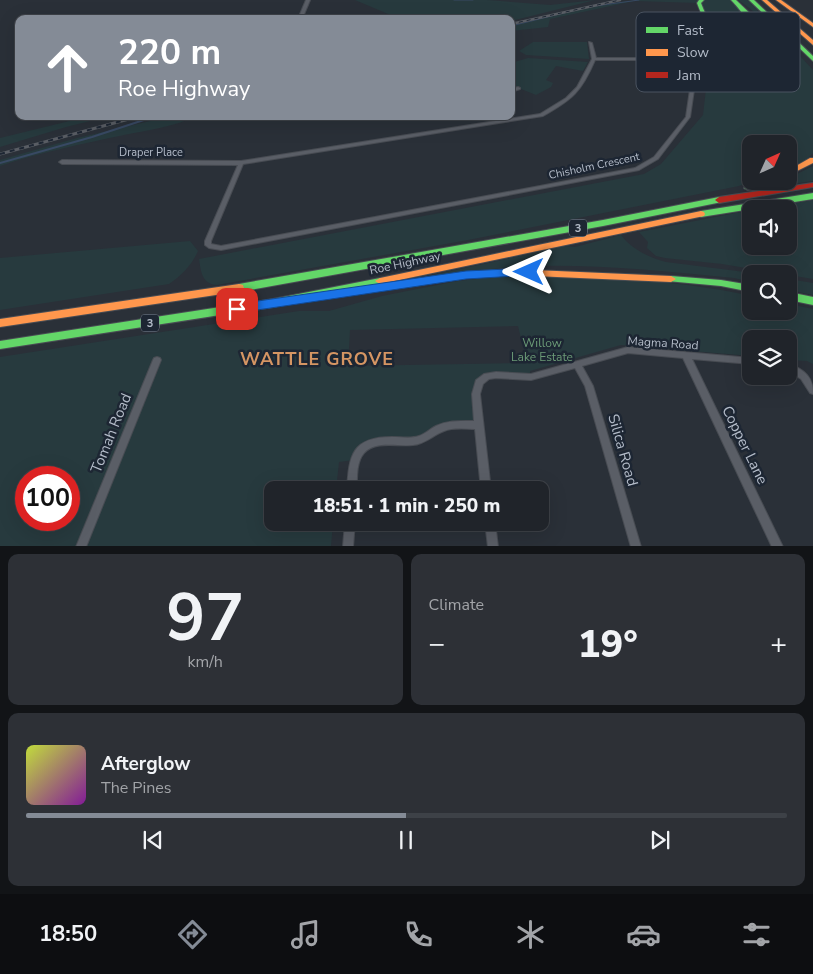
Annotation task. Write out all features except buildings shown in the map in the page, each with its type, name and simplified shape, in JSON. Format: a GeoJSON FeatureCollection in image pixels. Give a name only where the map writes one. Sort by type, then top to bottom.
{"type":"FeatureCollection","features":[{"type":"Feature","properties":{"kind":"main road"},"geometry":{"type":"LineString","coordinates":[[702,0],[699,3],[702,12]]}},
{"type":"Feature","properties":{"kind":"main road"},"geometry":{"type":"LineString","coordinates":[[733,0],[747,12]]}},
{"type":"Feature","properties":{"kind":"main road"},"geometry":{"type":"LineString","coordinates":[[751,0],[763,12]]}},
{"type":"Feature","properties":{"kind":"main road"},"geometry":{"type":"LineString","coordinates":[[764,0],[778,12]]}},
{"type":"Feature","properties":{"kind":"main road"},"geometry":{"type":"LineString","coordinates":[[778,0],[795,12]]}},
{"type":"Feature","properties":{"kind":"main road"},"geometry":{"type":"LineString","coordinates":[[800,16],[813,25]]}},
{"type":"Feature","properties":{"kind":"main road"},"geometry":{"type":"LineString","coordinates":[[800,32],[813,43]]}},
{"type":"Feature","properties":{"kind":"main road"},"geometry":{"type":"LineString","coordinates":[[800,47],[813,59]]}},
{"type":"Feature","properties":{"kind":"main road"},"geometry":{"type":"LineString","coordinates":[[800,49],[813,63]]}},
{"type":"Feature","properties":{"kind":"main road"},"geometry":{"type":"LineString","coordinates":[[798,168],[813,160]]}},
{"type":"Feature","properties":{"kind":"main road","name":"Roe Highway"},"geometry":{"type":"LineString","coordinates":[[0,323],[228,289],[433,254],[654,213],[732,196],[813,186]]}},
{"type":"Feature","properties":{"kind":"main road"},"geometry":{"type":"LineString","coordinates":[[654,213],[742,188]]}},
{"type":"Feature","properties":{"kind":"main road","name":"Roe Highway"},"geometry":{"type":"LineString","coordinates":[[0,345],[273,303],[702,214],[813,196]]}},
{"type":"Feature","properties":{"kind":"main road"},"geometry":{"type":"LineString","coordinates":[[273,303],[466,275],[511,272],[641,276],[742,288]]}},
{"type":"Feature","properties":{"kind":"main road"},"geometry":{"type":"LineString","coordinates":[[797,298],[813,301]]}},
{"type":"Feature","properties":{"kind":"street"},"geometry":{"type":"LineString","coordinates":[[302,15],[308,0]]}},
{"type":"Feature","properties":{"kind":"street"},"geometry":{"type":"LineString","coordinates":[[515,119],[541,115],[568,101],[584,83],[594,60],[590,43]]}},
{"type":"Feature","properties":{"kind":"street"},"geometry":{"type":"LineString","coordinates":[[594,60],[636,59]]}},
{"type":"Feature","properties":{"kind":"street","name":"Chisholm Crescent"},"geometry":{"type":"LineString","coordinates":[[241,163],[208,241],[208,245],[211,247],[221,248],[312,232],[637,170],[656,158],[688,117],[692,92]]}},
{"type":"Feature","properties":{"kind":"street"},"geometry":{"type":"LineString","coordinates":[[241,163],[508,120]]}},
{"type":"Feature","properties":{"kind":"street","name":"Draper Place"},"geometry":{"type":"LineString","coordinates":[[62,162],[241,163]]}},
{"type":"Feature","properties":{"kind":"street","name":"Magma Road"},"geometry":{"type":"LineString","coordinates":[[479,425],[476,394],[479,382],[487,376],[531,377],[628,350],[742,361]]}},
{"type":"Feature","properties":{"kind":"street","name":"Copper Lane"},"geometry":{"type":"LineString","coordinates":[[686,355],[778,546]]}},
{"type":"Feature","properties":{"kind":"street","name":"Tomah Road"},"geometry":{"type":"LineString","coordinates":[[81,546],[158,360]]}},
{"type":"Feature","properties":{"kind":"street","name":"Silica Road"},"geometry":{"type":"LineString","coordinates":[[577,364],[589,386],[636,546]]}},
{"type":"Feature","properties":{"kind":"street"},"geometry":{"type":"LineString","coordinates":[[797,372],[804,377],[813,391]]}},
{"type":"Feature","properties":{"kind":"street"},"geometry":{"type":"LineString","coordinates":[[353,481],[354,460],[363,447],[372,444],[415,441],[427,438],[442,428],[454,425],[479,425],[485,481]]}},
{"type":"Feature","properties":{"kind":"street"},"geometry":{"type":"LineString","coordinates":[[348,546],[349,531]]}},
{"type":"Feature","properties":{"kind":"street"},"geometry":{"type":"LineString","coordinates":[[491,531],[493,546]]}},
{"type":"Feature","properties":{"kind":"green space"},"geometry":{"type":"Polygon","coordinates":[[[355,0],[487,0],[550,5],[595,0],[515,20],[515,15],[391,15],[355,0]]]}},
{"type":"Feature","properties":{"kind":"green space"},"geometry":{"type":"Polygon","coordinates":[[[639,0],[733,0],[740,5],[744,12],[702,12],[699,3],[634,1],[550,19],[548,27],[515,31],[515,25],[606,4],[639,0]]]}},
{"type":"Feature","properties":{"kind":"green space"},"geometry":{"type":"Polygon","coordinates":[[[738,0],[748,0],[759,12],[754,12],[738,0]]]}},
{"type":"Feature","properties":{"kind":"green space"},"geometry":{"type":"Polygon","coordinates":[[[533,42],[587,42],[589,59],[526,55],[519,51],[533,42]]]}},
{"type":"Feature","properties":{"kind":"green space"},"geometry":{"type":"Polygon","coordinates":[[[800,56],[813,70],[813,153],[806,160],[798,164],[798,135],[742,135],[742,185],[739,186],[468,240],[217,285],[205,280],[199,259],[644,174],[661,164],[703,115],[706,92],[800,92],[800,56]]]}},
{"type":"Feature","properties":{"kind":"green space"},"geometry":{"type":"Polygon","coordinates":[[[528,58],[588,62],[583,71],[556,66],[546,80],[553,83],[551,87],[536,95],[515,87],[515,62],[528,58]]]}},
{"type":"Feature","properties":{"kind":"green space"},"geometry":{"type":"Polygon","coordinates":[[[74,120],[94,120],[0,147],[0,138],[74,120]]]}},
{"type":"Feature","properties":{"kind":"green space"},"geometry":{"type":"Polygon","coordinates":[[[155,120],[188,120],[170,126],[62,149],[0,166],[0,160],[77,138],[155,120]]]}},
{"type":"Feature","properties":{"kind":"green space"},"geometry":{"type":"Polygon","coordinates":[[[813,166],[813,181],[798,183],[798,174],[813,166]]]}},
{"type":"Feature","properties":{"kind":"green space"},"geometry":{"type":"Polygon","coordinates":[[[813,200],[813,279],[797,276],[797,265],[742,265],[742,267],[656,256],[647,248],[648,242],[639,232],[742,212],[742,255],[797,255],[797,203],[813,200]]]}},
{"type":"Feature","properties":{"kind":"green space"},"geometry":{"type":"Polygon","coordinates":[[[621,235],[630,245],[654,258],[666,262],[742,272],[742,280],[682,273],[580,266],[528,266],[414,279],[566,246],[575,247],[621,235]]]}},
{"type":"Feature","properties":{"kind":"green space"},"geometry":{"type":"Polygon","coordinates":[[[190,241],[198,251],[196,256],[186,270],[169,284],[0,310],[0,258],[190,241]]]}},
{"type":"Feature","properties":{"kind":"green space","name":"Willow Lake Estate"},"geometry":{"type":"Polygon","coordinates":[[[503,276],[597,278],[659,282],[742,294],[742,320],[797,320],[797,306],[813,309],[813,364],[807,361],[797,360],[797,330],[742,330],[742,355],[621,345],[530,371],[531,377],[496,375],[479,382],[479,425],[455,425],[427,438],[372,444],[354,460],[339,462],[337,481],[264,481],[264,531],[332,531],[331,546],[0,546],[0,357],[299,311],[329,311],[382,296],[458,281],[503,276]],[[518,326],[350,330],[348,366],[527,363],[518,326]]]}},
{"type":"Feature","properties":{"kind":"green space"},"geometry":{"type":"Polygon","coordinates":[[[797,280],[813,283],[813,295],[797,292],[797,280]]]}},
{"type":"Feature","properties":{"kind":"waterway"},"geometry":{"type":"LineString","coordinates":[[454,0],[473,0]]}},
{"type":"Feature","properties":{"kind":"waterway"},"geometry":{"type":"LineString","coordinates":[[515,25],[588,7],[639,0]]}},
{"type":"Feature","properties":{"kind":"waterway"},"geometry":{"type":"LineString","coordinates":[[0,163],[144,120]]}},
{"type":"Feature","properties":{"kind":"railway"},"geometry":{"type":"LineString","coordinates":[[515,23],[620,0]]}},
{"type":"Feature","properties":{"kind":"railway"},"geometry":{"type":"LineString","coordinates":[[0,154],[125,120]]}},
{"type":"Feature","properties":{"kind":"traffic: fast"},"geometry":{"type":"LineString","coordinates":[[702,0],[699,3],[703,12]]}},
{"type":"Feature","properties":{"kind":"traffic: fast"},"geometry":{"type":"LineString","coordinates":[[733,0],[746,12]]}},
{"type":"Feature","properties":{"kind":"traffic: fast"},"geometry":{"type":"LineString","coordinates":[[751,0],[764,12]]}},
{"type":"Feature","properties":{"kind":"traffic: fast"},"geometry":{"type":"LineString","coordinates":[[800,47],[813,59]]}},
{"type":"Feature","properties":{"kind":"traffic: fast"},"geometry":{"type":"LineString","coordinates":[[701,214],[813,196]]}},
{"type":"Feature","properties":{"kind":"traffic: fast"},"geometry":{"type":"LineString","coordinates":[[239,288],[603,223],[719,200]]}},
{"type":"Feature","properties":{"kind":"traffic: fast"},"geometry":{"type":"LineString","coordinates":[[671,279],[721,283],[742,287]]}},
{"type":"Feature","properties":{"kind":"traffic: fast"},"geometry":{"type":"LineString","coordinates":[[0,345],[273,303],[380,281]]}},
{"type":"Feature","properties":{"kind":"traffic: fast"},"geometry":{"type":"LineString","coordinates":[[797,298],[813,301]]}},
{"type":"Feature","properties":{"kind":"traffic: slow"},"geometry":{"type":"LineString","coordinates":[[764,0],[778,12]]}},
{"type":"Feature","properties":{"kind":"traffic: slow"},"geometry":{"type":"LineString","coordinates":[[778,0],[795,12]]}},
{"type":"Feature","properties":{"kind":"traffic: slow"},"geometry":{"type":"LineString","coordinates":[[800,16],[813,25]]}},
{"type":"Feature","properties":{"kind":"traffic: slow"},"geometry":{"type":"LineString","coordinates":[[800,32],[813,43]]}},
{"type":"Feature","properties":{"kind":"traffic: slow"},"geometry":{"type":"LineString","coordinates":[[798,168],[813,160]]}},
{"type":"Feature","properties":{"kind":"traffic: slow"},"geometry":{"type":"LineString","coordinates":[[380,281],[701,214]]}},
{"type":"Feature","properties":{"kind":"traffic: slow"},"geometry":{"type":"LineString","coordinates":[[406,284],[466,275],[511,272],[671,279]]}},
{"type":"Feature","properties":{"kind":"traffic: slow"},"geometry":{"type":"LineString","coordinates":[[0,323],[239,288]]}},
{"type":"Feature","properties":{"kind":"traffic: jam"},"geometry":{"type":"LineString","coordinates":[[719,200],[813,185]]}},
{"type":"Feature","properties":{"kind":"district","name":"WATTLE GROVE"},"geometry":{"type":"Point","coordinates":[317,359]}},
{"type":"Feature","properties":{"kind":"route"},"geometry":{"type":"LineString","coordinates":[[237,309],[466,275],[529,272]]}}]}
